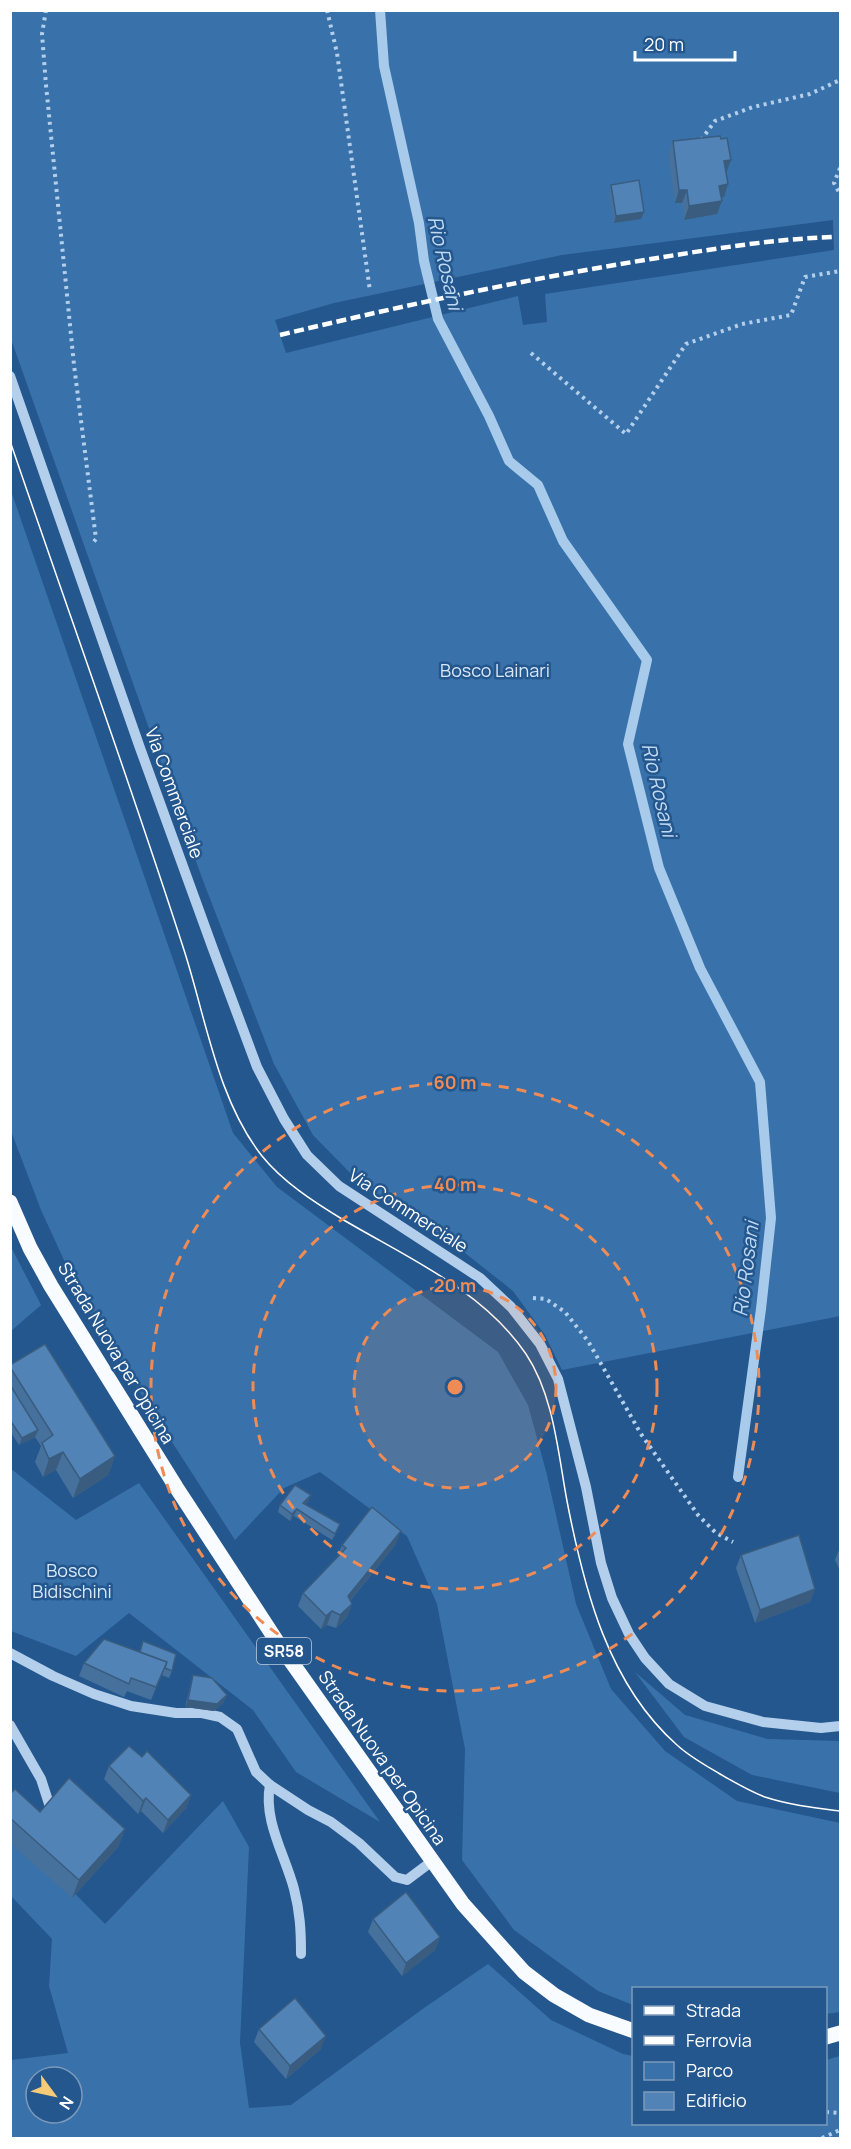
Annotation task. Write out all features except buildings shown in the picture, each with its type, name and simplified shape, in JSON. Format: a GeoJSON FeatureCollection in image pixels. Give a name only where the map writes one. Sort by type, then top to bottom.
{"type":"FeatureCollection","features":[{"type":"Feature","properties":{"kind":"main road","name":"Strada Nuova per Opicina"},"geometry":{"type":"LineString","coordinates":[[10,1202],[30,1248],[51,1286],[170,1478],[279,1643],[463,1905],[524,1972],[554,1995],[589,2015],[632,2031]]}},
{"type":"Feature","properties":{"kind":"street","name":"Via Commerciale"},"geometry":{"type":"LineString","coordinates":[[10,376],[140,748],[253,1057],[284,1119],[307,1155],[339,1186],[480,1278],[511,1307],[540,1344],[558,1379],[586,1487],[601,1563],[612,1598],[629,1634],[645,1658],[669,1684],[705,1706],[762,1722],[821,1728],[840,1726]]}},
{"type":"Feature","properties":{"kind":"street"},"geometry":{"type":"LineString","coordinates":[[10,1653],[84,1690],[131,1706],[220,1717],[237,1729],[256,1772],[270,1785],[331,1822],[359,1843],[395,1877],[407,1880],[431,1862]]}},
{"type":"Feature","properties":{"kind":"street"},"geometry":{"type":"LineString","coordinates":[[10,1725],[41,1779],[50,1807]]}},
{"type":"Feature","properties":{"kind":"street"},"geometry":{"type":"LineString","coordinates":[[270,1785],[267,1802],[300,1917],[300,1954]]}},
{"type":"Feature","properties":{"kind":"path"},"geometry":{"type":"LineString","coordinates":[[45,10],[42,34],[46,86],[78,400],[96,539],[76,567]]}},
{"type":"Feature","properties":{"kind":"path"},"geometry":{"type":"LineString","coordinates":[[327,10],[338,52],[370,291]]}},
{"type":"Feature","properties":{"kind":"path"},"geometry":{"type":"LineString","coordinates":[[701,140],[715,121],[753,107],[810,94],[840,80]]}},
{"type":"Feature","properties":{"kind":"path"},"geometry":{"type":"LineString","coordinates":[[840,168],[834,183],[840,195]]}},
{"type":"Feature","properties":{"kind":"path"},"geometry":{"type":"LineString","coordinates":[[531,353],[626,434],[686,344],[742,324],[791,315],[805,277],[840,271]]}},
{"type":"Feature","properties":{"kind":"path"},"geometry":{"type":"LineString","coordinates":[[511,1307],[529,1297],[546,1299],[565,1312],[588,1341],[641,1434],[698,1515],[716,1533],[733,1542]]}},
{"type":"Feature","properties":{"kind":"path"},"geometry":{"type":"LineString","coordinates":[[822,2139],[840,2130]]}},
{"type":"Feature","properties":{"kind":"green space","name":"Bosco Lainari"},"geometry":{"type":"Polygon","coordinates":[[[10,11],[840,11],[840,1316],[562,1370],[545,1335],[513,1291],[450,1241],[358,1181],[313,1135],[274,1064],[202,878],[11,339],[10,11]],[[833,220],[562,255],[334,303],[275,320],[286,353],[518,296],[523,325],[547,322],[545,294],[834,250],[833,220]]]}},
{"type":"Feature","properties":{"kind":"green space"},"geometry":{"type":"Polygon","coordinates":[[[10,488],[233,1133],[277,1187],[498,1352],[528,1405],[547,1475],[576,1604],[611,1689],[665,1751],[737,1801],[840,1823],[840,2012],[827,2014],[827,1987],[632,1987],[632,2005],[598,1991],[514,1930],[462,1860],[465,1749],[437,1604],[407,1536],[320,1472],[284,1488],[235,1540],[86,1308],[41,1210],[11,1131],[10,488]]]}},
{"type":"Feature","properties":{"kind":"green space"},"geometry":{"type":"Polygon","coordinates":[[[10,1245],[41,1305],[11,1331],[10,1331],[10,1245]]]}},
{"type":"Feature","properties":{"kind":"green space","name":"Bosco Bidischini"},"geometry":{"type":"Polygon","coordinates":[[[10,1468],[76,1520],[139,1483],[380,1822],[296,1772],[253,1710],[129,1613],[76,1656],[11,1631],[10,1468]]]}},
{"type":"Feature","properties":{"kind":"green space"},"geometry":{"type":"Polygon","coordinates":[[[635,1672],[685,1715],[767,1739],[840,1741],[840,1793],[752,1775],[684,1737],[635,1672]]]}},
{"type":"Feature","properties":{"kind":"green space"},"geometry":{"type":"Polygon","coordinates":[[[223,1801],[249,1847],[240,2043],[249,2108],[291,2105],[488,1964],[551,2020],[623,2054],[632,2056],[632,2125],[827,2125],[827,2060],[840,2056],[840,2138],[11,2138],[11,2060],[68,2053],[49,1986],[52,1939],[11,1896],[10,1828],[105,1924],[223,1801]]]}},
{"type":"Feature","properties":{"kind":"waterway","name":"Rio Rosani"},"geometry":{"type":"LineString","coordinates":[[380,10],[384,66],[438,319],[489,416],[509,461],[538,485],[563,541],[647,660],[628,744],[659,868],[700,968],[760,1082],[771,1218],[738,1477]]}},
{"type":"Feature","properties":{"kind":"tram line"},"geometry":{"type":"LineString","coordinates":[[10,441],[163,886],[223,1084],[247,1134],[262,1156],[289,1183],[331,1212],[466,1293],[508,1331],[526,1354],[549,1406],[574,1534],[591,1601],[602,1633],[633,1694],[653,1721],[677,1745],[698,1761],[753,1792],[783,1802],[840,1811]]}},
{"type":"Feature","properties":{"kind":"railway"},"geometry":{"type":"LineString","coordinates":[[280,335],[553,276],[692,252],[786,240],[834,237]]}}]}
